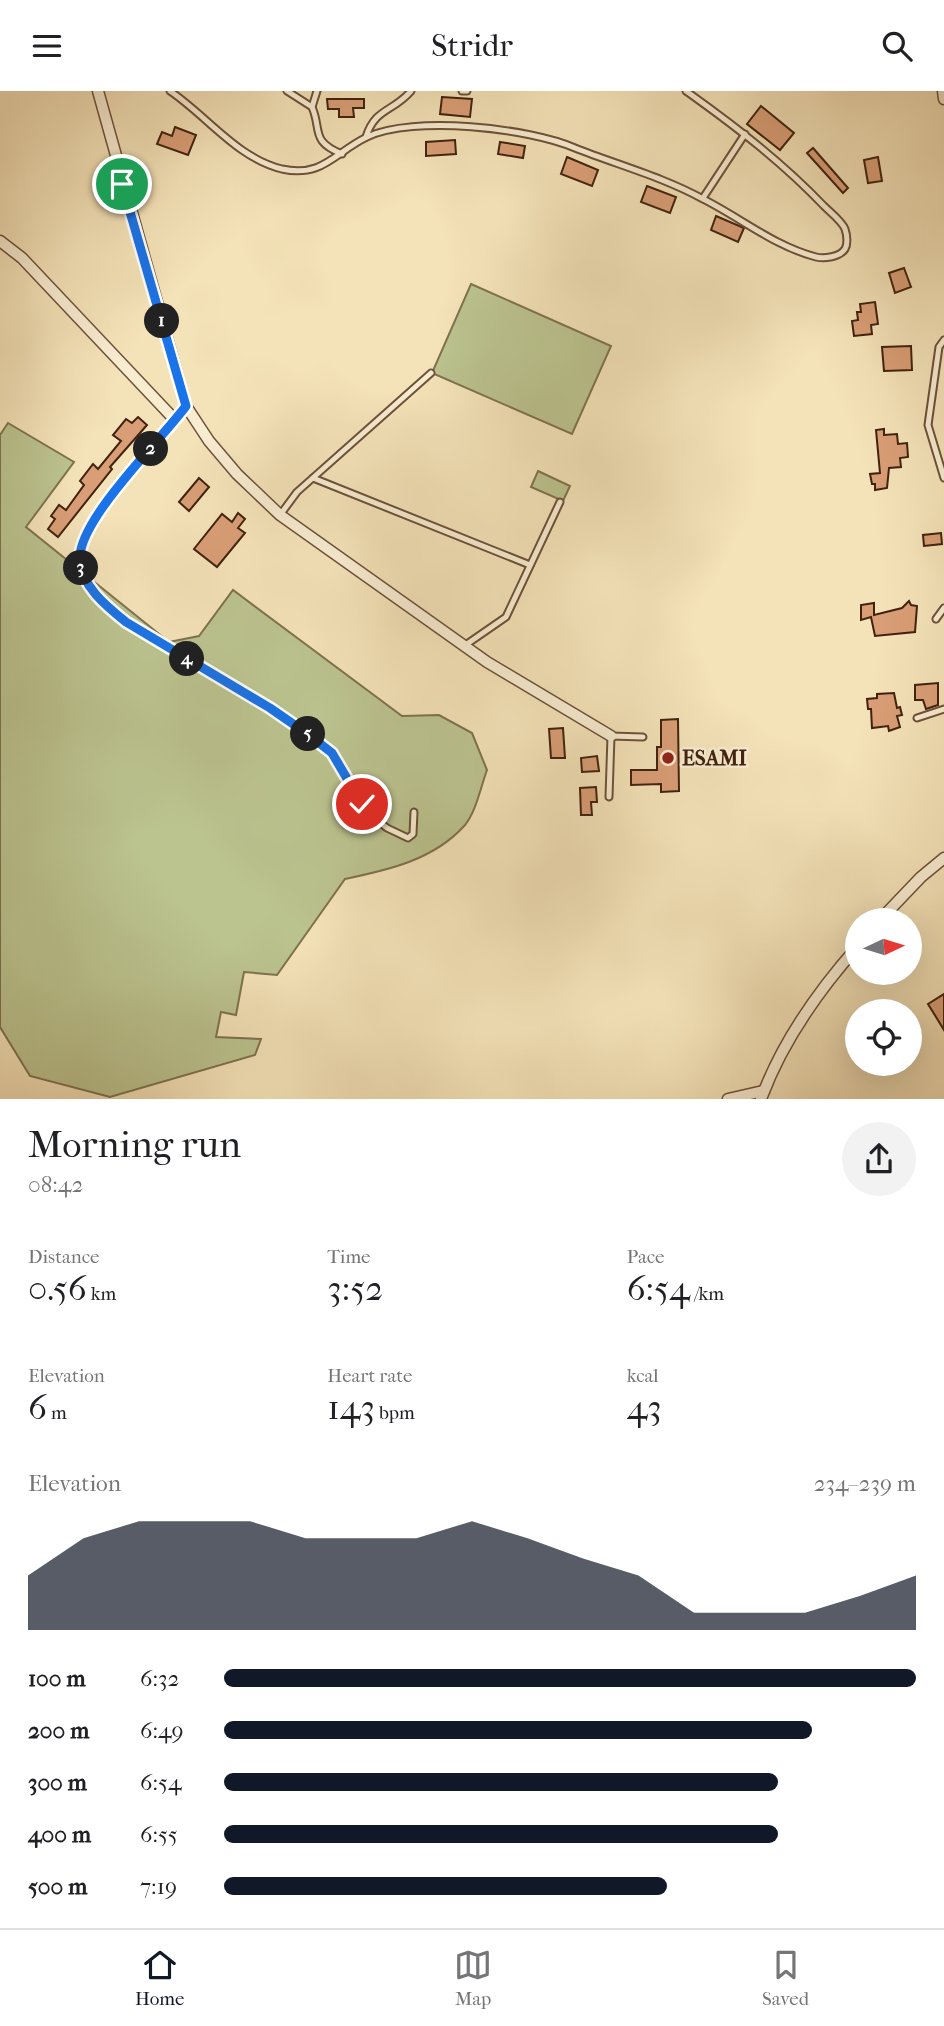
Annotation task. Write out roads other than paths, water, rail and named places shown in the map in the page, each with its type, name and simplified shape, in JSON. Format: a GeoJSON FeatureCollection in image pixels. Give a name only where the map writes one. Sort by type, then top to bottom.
{"type":"FeatureCollection","features":[{"type":"Feature","properties":{"kind":"street"},"geometry":{"type":"LineString","coordinates":[[98,91],[186,406],[209,441],[230,466],[280,515],[464,646],[523,685],[611,736]]}},
{"type":"Feature","properties":{"kind":"street"},"geometry":{"type":"LineString","coordinates":[[943,91],[944,99]]}},
{"type":"Feature","properties":{"kind":"street"},"geometry":{"type":"LineString","coordinates":[[0,241],[22,258],[176,420]]}},
{"type":"Feature","properties":{"kind":"street"},"geometry":{"type":"LineString","coordinates":[[891,908],[944,858]]}},
{"type":"Feature","properties":{"kind":"street"},"geometry":{"type":"LineString","coordinates":[[728,1098],[762,1095],[812,1002],[845,962]]}},
{"type":"Feature","properties":{"kind":"lane"},"geometry":{"type":"LineString","coordinates":[[170,91],[252,157],[271,165],[297,171],[314,170],[366,137],[403,129],[449,125],[522,133],[569,145],[703,198],[786,247],[820,258],[839,255],[847,243],[845,227],[745,134],[686,91]]}},
{"type":"Feature","properties":{"kind":"lane"},"geometry":{"type":"LineString","coordinates":[[287,91],[312,107]]}},
{"type":"Feature","properties":{"kind":"lane"},"geometry":{"type":"LineString","coordinates":[[317,91],[312,107],[319,137],[332,150],[342,154]]}},
{"type":"Feature","properties":{"kind":"lane"},"geometry":{"type":"LineString","coordinates":[[366,137],[372,120],[403,101],[411,91]]}},
{"type":"Feature","properties":{"kind":"lane"},"geometry":{"type":"LineString","coordinates":[[703,198],[745,134]]}},
{"type":"Feature","properties":{"kind":"lane"},"geometry":{"type":"LineString","coordinates":[[944,340],[939,347],[928,425],[944,478]]}},
{"type":"Feature","properties":{"kind":"lane"},"geometry":{"type":"LineString","coordinates":[[280,515],[297,492],[431,373]]}},
{"type":"Feature","properties":{"kind":"lane"},"geometry":{"type":"LineString","coordinates":[[186,406],[100,510],[86,534],[79,556],[84,577],[106,606],[126,622],[270,708],[332,753],[362,804],[377,821],[408,838],[413,834],[414,812]]}},
{"type":"Feature","properties":{"kind":"lane"},"geometry":{"type":"LineString","coordinates":[[313,478],[530,565]]}},
{"type":"Feature","properties":{"kind":"lane"},"geometry":{"type":"LineString","coordinates":[[464,646],[506,617],[560,502]]}},
{"type":"Feature","properties":{"kind":"lane"},"geometry":{"type":"LineString","coordinates":[[936,619],[944,608]]}},
{"type":"Feature","properties":{"kind":"lane"},"geometry":{"type":"LineString","coordinates":[[917,718],[944,709]]}},
{"type":"Feature","properties":{"kind":"lane"},"geometry":{"type":"LineString","coordinates":[[609,797],[611,736],[643,737]]}},
{"type":"Feature","properties":{"kind":"place","name":"ESAMI"},"geometry":{"type":"Point","coordinates":[668,758]}}]}
